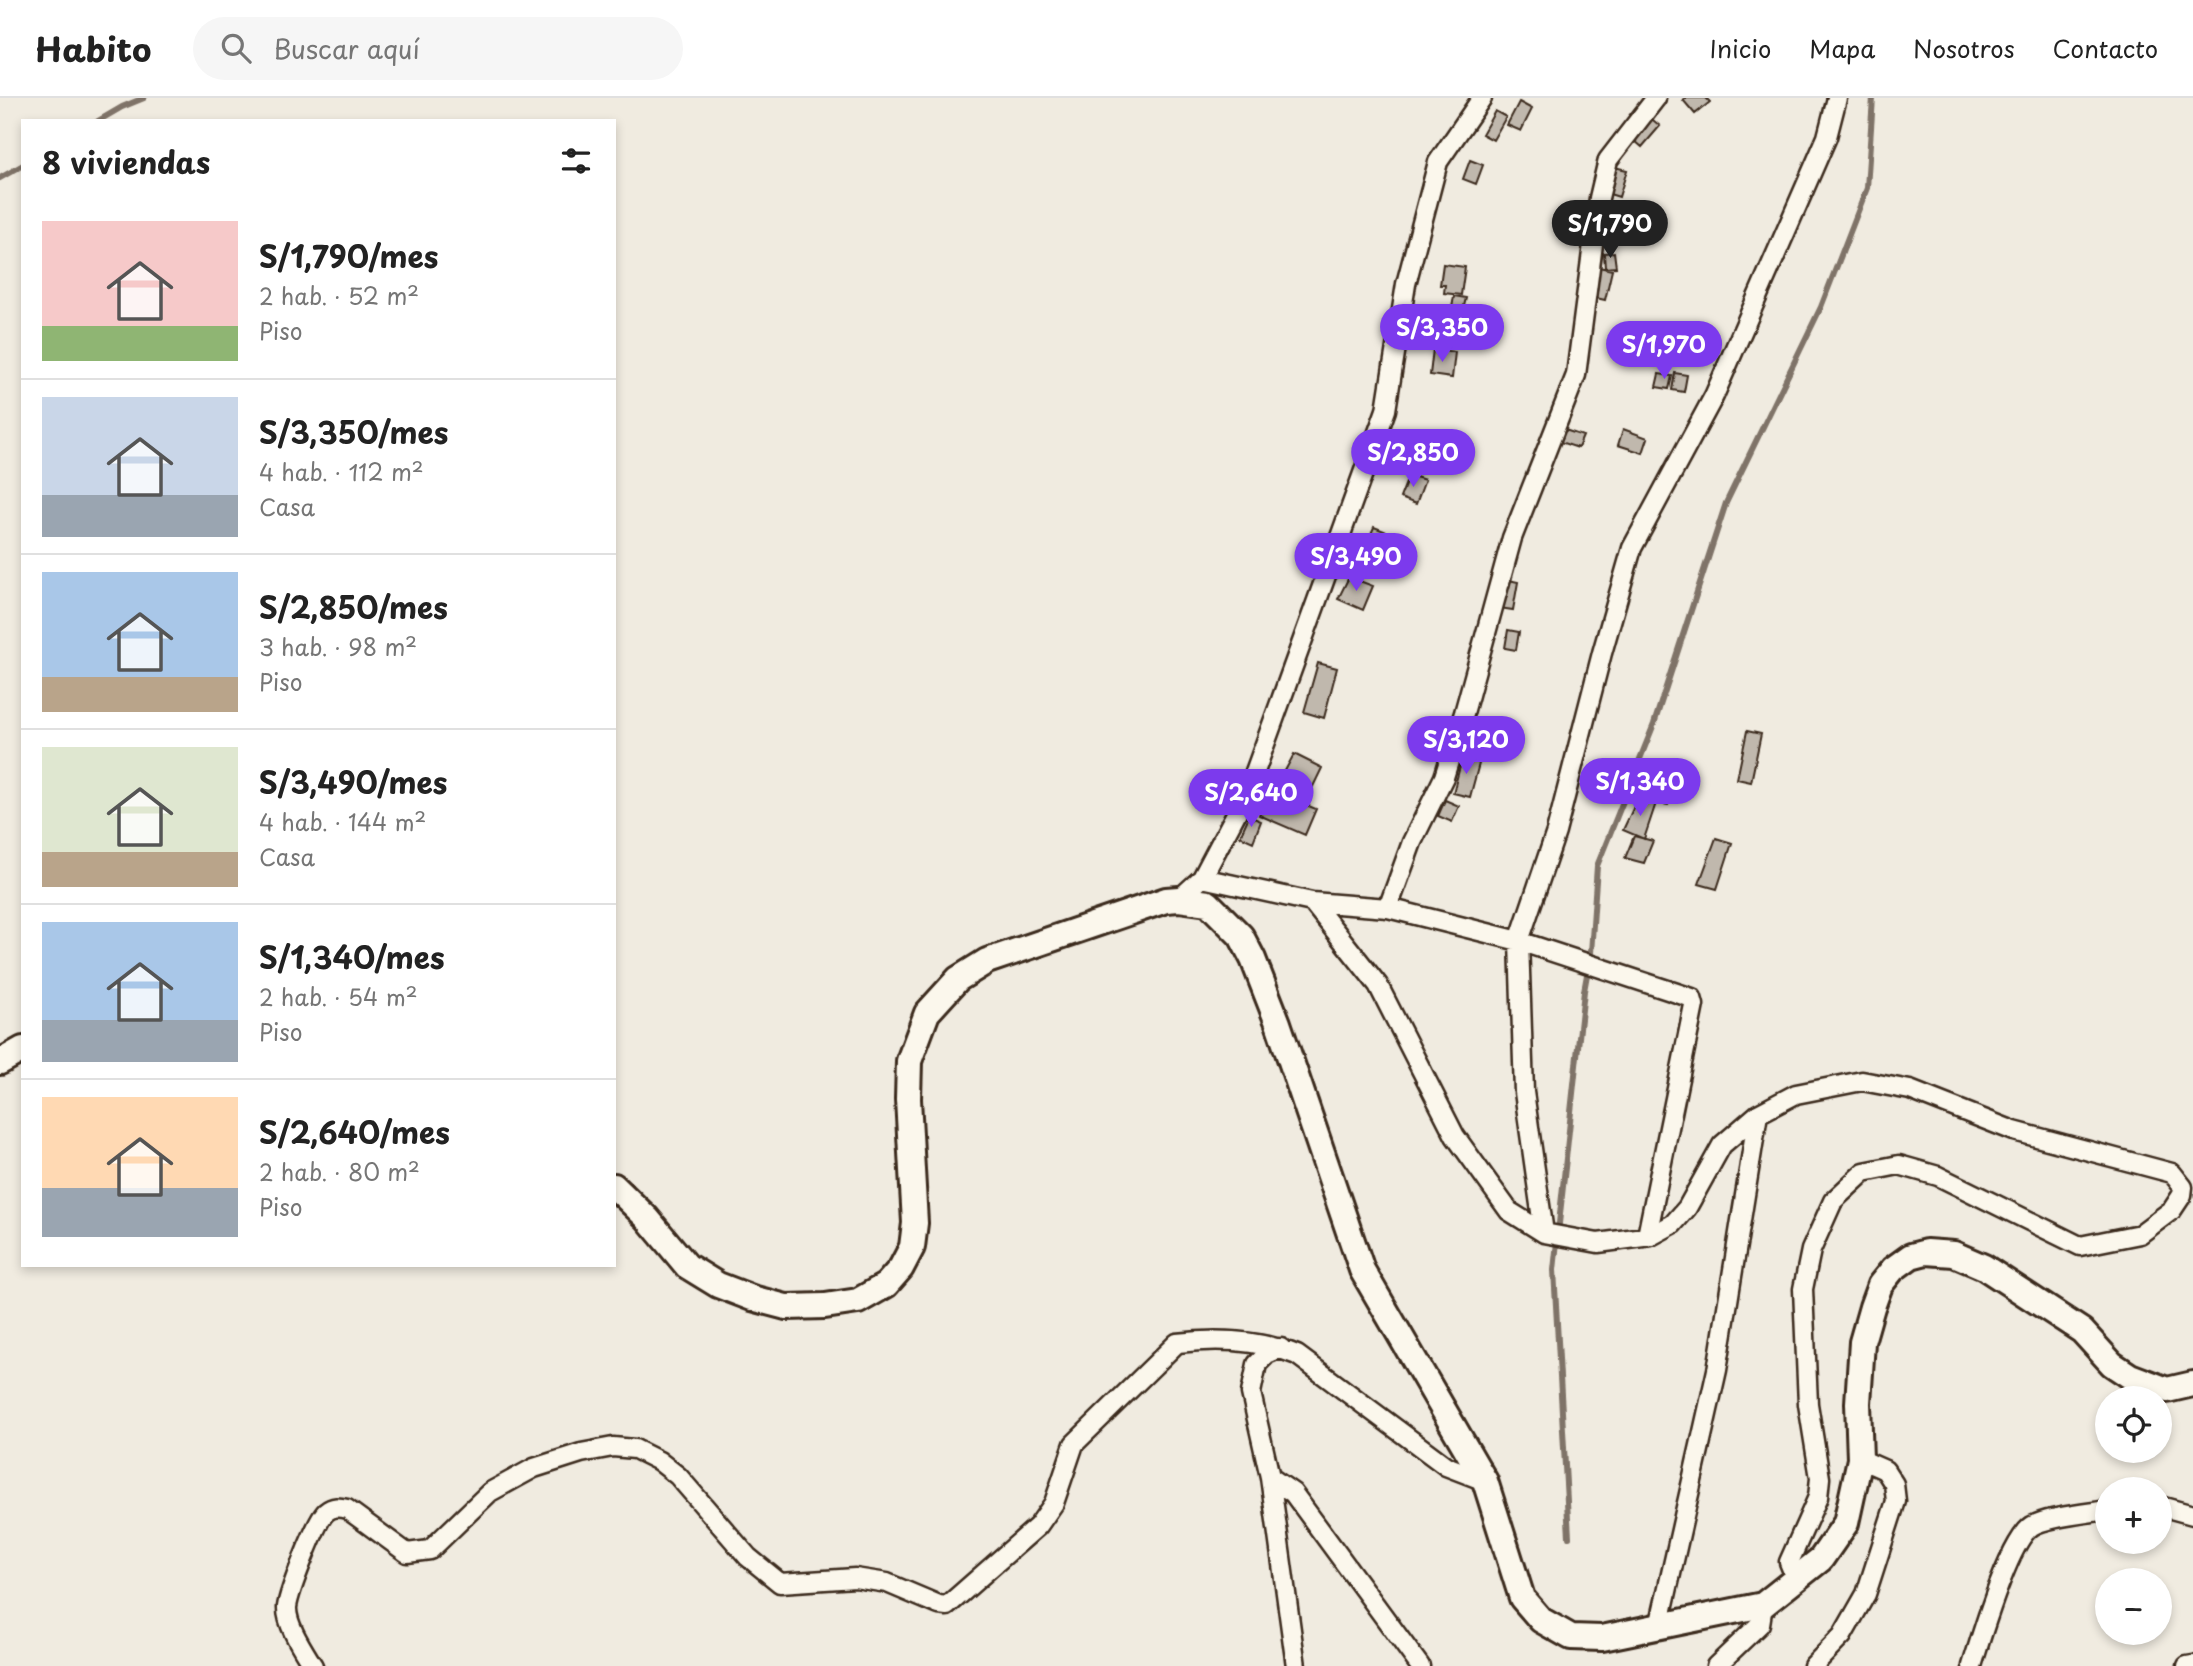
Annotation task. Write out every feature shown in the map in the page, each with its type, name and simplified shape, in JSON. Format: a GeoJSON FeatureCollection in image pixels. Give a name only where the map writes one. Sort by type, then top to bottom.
{"type":"FeatureCollection","features":[{"type":"Feature","properties":{"kind":"main road"},"geometry":{"type":"LineString","coordinates":[[616,1188],[647,1218],[687,1266],[718,1285],[786,1307],[825,1306],[858,1301],[886,1285],[901,1268],[912,1247],[915,1223],[908,1099],[909,1061],[927,1013],[958,979],[987,961],[1166,900],[1179,899],[1208,903],[1241,936],[1253,959],[1282,1036],[1362,1270],[1485,1481],[1522,1598],[1541,1620],[1571,1637],[1602,1638],[1763,1605],[1821,1559],[1846,1523],[1860,1459],[1858,1403],[1862,1342],[1872,1307],[1880,1285],[1894,1269],[1911,1256],[1926,1252],[1954,1254],[1984,1267],[2082,1331],[2112,1364],[2130,1376],[2167,1390],[2193,1384]]}},
{"type":"Feature","properties":{"kind":"main road"},"geometry":{"type":"LineString","coordinates":[[0,1062],[21,1050]]}},
{"type":"Feature","properties":{"kind":"street"},"geometry":{"type":"LineString","coordinates":[[1179,899],[1202,878],[1248,791],[1386,410],[1406,284],[1438,162],[1482,98]]}},
{"type":"Feature","properties":{"kind":"street"},"geometry":{"type":"LineString","coordinates":[[1388,908],[1412,842],[1444,777],[1512,538],[1576,375],[1601,180],[1608,160],[1656,98]]}},
{"type":"Feature","properties":{"kind":"street"},"geometry":{"type":"LineString","coordinates":[[1544,1233],[1524,1092],[1519,941],[1556,832],[1632,548],[1714,396],[1827,136],[1837,98]]}},
{"type":"Feature","properties":{"kind":"street"},"geometry":{"type":"LineString","coordinates":[[1202,878],[1312,902],[1388,908],[1519,941],[1692,999],[1694,1005],[1647,1236]]}},
{"type":"Feature","properties":{"kind":"street"},"geometry":{"type":"LineString","coordinates":[[1312,902],[1378,985],[1455,1136],[1509,1211],[1544,1233],[1598,1243],[1647,1236],[1673,1224],[1688,1208],[1722,1145],[1758,1114],[1796,1094],[1862,1081],[1910,1090],[2014,1131],[2172,1173],[2183,1187],[2182,1195],[2172,1210],[2140,1234],[2080,1246],[1938,1175],[1899,1165],[1864,1172],[1833,1201],[1811,1250],[1803,1289],[1808,1404],[1820,1478],[1818,1497],[1789,1562],[1796,1579]]}},
{"type":"Feature","properties":{"kind":"street"},"geometry":{"type":"LineString","coordinates":[[1659,1627],[1717,1370],[1758,1114]]}},
{"type":"Feature","properties":{"kind":"street"},"geometry":{"type":"LineString","coordinates":[[313,1666],[295,1636],[287,1608],[310,1539],[327,1511],[335,1507],[347,1509],[407,1553],[419,1553],[430,1550],[490,1492],[534,1468],[581,1453],[614,1447],[635,1449],[659,1461],[678,1476],[748,1557],[780,1583],[855,1578],[887,1583],[947,1606],[1038,1526],[1054,1503],[1074,1444],[1177,1343],[1228,1340],[1281,1348],[1297,1355],[1446,1466],[1485,1481]]}},
{"type":"Feature","properties":{"kind":"street"},"geometry":{"type":"LineString","coordinates":[[1281,1348],[1267,1354],[1257,1364],[1251,1393],[1270,1476],[1296,1666]]}},
{"type":"Feature","properties":{"kind":"street"},"geometry":{"type":"LineString","coordinates":[[1813,1666],[1842,1636],[1866,1594],[1896,1501],[1894,1485],[1885,1470],[1860,1459]]}},
{"type":"Feature","properties":{"kind":"street"},"geometry":{"type":"LineString","coordinates":[[1270,1476],[1293,1493],[1420,1666]]}},
{"type":"Feature","properties":{"kind":"street"},"geometry":{"type":"LineString","coordinates":[[2172,1509],[2193,1515]]}},
{"type":"Feature","properties":{"kind":"street"},"geometry":{"type":"LineString","coordinates":[[1972,1666],[2015,1548],[2032,1526],[2095,1512]]}},
{"type":"Feature","properties":{"kind":"street"},"geometry":{"type":"LineString","coordinates":[[1716,1666],[1760,1624],[1763,1605]]}},
{"type":"Feature","properties":{"kind":"street"},"geometry":{"type":"LineString","coordinates":[[2187,1666],[2193,1665]]}},
{"type":"Feature","properties":{"kind":"building"},"geometry":{"type":"Polygon","coordinates":[[[1706,98],[1710,102],[1695,114],[1683,100],[1706,98]]]}},
{"type":"Feature","properties":{"kind":"building"},"geometry":{"type":"Polygon","coordinates":[[[1519,102],[1532,109],[1521,131],[1507,125],[1519,102]]]}},
{"type":"Feature","properties":{"kind":"building"},"geometry":{"type":"Polygon","coordinates":[[[1495,111],[1506,117],[1493,140],[1482,134],[1495,111]]]}},
{"type":"Feature","properties":{"kind":"building"},"geometry":{"type":"Polygon","coordinates":[[[1646,114],[1660,126],[1642,147],[1628,135],[1646,114]]]}},
{"type":"Feature","properties":{"kind":"building"},"geometry":{"type":"Polygon","coordinates":[[[1470,160],[1483,165],[1476,184],[1463,179],[1470,160]]]}},
{"type":"Feature","properties":{"kind":"building"},"geometry":{"type":"Polygon","coordinates":[[[1610,166],[1627,170],[1619,197],[1603,192],[1610,166]]]}},
{"type":"Feature","properties":{"kind":"building"},"geometry":{"type":"Polygon","coordinates":[[[1614,252],[1616,267],[1605,268],[1604,253],[1614,252]]]}},
{"type":"Feature","properties":{"kind":"building"},"geometry":{"type":"Polygon","coordinates":[[[1443,264],[1465,267],[1461,295],[1444,293],[1445,285],[1440,285],[1443,264]]]}},
{"type":"Feature","properties":{"kind":"building"},"geometry":{"type":"Polygon","coordinates":[[[1599,267],[1612,270],[1605,300],[1592,297],[1599,267]]]}},
{"type":"Feature","properties":{"kind":"building"},"geometry":{"type":"Polygon","coordinates":[[[1454,296],[1466,298],[1463,310],[1452,308],[1454,296]]]}},
{"type":"Feature","properties":{"kind":"building"},"geometry":{"type":"Polygon","coordinates":[[[1433,349],[1455,352],[1452,378],[1430,375],[1433,349]]]}},
{"type":"Feature","properties":{"kind":"building"},"geometry":{"type":"Polygon","coordinates":[[[1675,373],[1687,375],[1684,392],[1672,390],[1675,373]]]}},
{"type":"Feature","properties":{"kind":"building"},"geometry":{"type":"Polygon","coordinates":[[[1659,374],[1672,376],[1669,389],[1656,387],[1659,374]]]}},
{"type":"Feature","properties":{"kind":"building"},"geometry":{"type":"Polygon","coordinates":[[[1623,429],[1648,438],[1643,453],[1618,445],[1623,429]]]}},
{"type":"Feature","properties":{"kind":"building"},"geometry":{"type":"Polygon","coordinates":[[[1565,430],[1583,436],[1578,448],[1560,442],[1565,430]]]}},
{"type":"Feature","properties":{"kind":"building"},"geometry":{"type":"Polygon","coordinates":[[[1411,438],[1426,444],[1415,472],[1400,467],[1411,438]]]}},
{"type":"Feature","properties":{"kind":"building"},"geometry":{"type":"Polygon","coordinates":[[[1409,475],[1425,480],[1416,504],[1400,498],[1409,475]]]}},
{"type":"Feature","properties":{"kind":"building"},"geometry":{"type":"Polygon","coordinates":[[[1374,527],[1397,536],[1386,564],[1360,559],[1374,527]]]}},
{"type":"Feature","properties":{"kind":"building"},"geometry":{"type":"Polygon","coordinates":[[[1349,577],[1373,586],[1363,610],[1338,599],[1349,577]]]}},
{"type":"Feature","properties":{"kind":"building"},"geometry":{"type":"Polygon","coordinates":[[[1504,579],[1518,582],[1513,610],[1499,608],[1504,579]]]}},
{"type":"Feature","properties":{"kind":"building"},"geometry":{"type":"Polygon","coordinates":[[[1508,630],[1519,632],[1516,650],[1505,648],[1508,630]]]}},
{"type":"Feature","properties":{"kind":"building"},"geometry":{"type":"Polygon","coordinates":[[[1318,663],[1337,668],[1324,718],[1304,712],[1318,663]]]}},
{"type":"Feature","properties":{"kind":"building"},"geometry":{"type":"Polygon","coordinates":[[[1747,731],[1761,734],[1751,782],[1737,779],[1747,731]]]}},
{"type":"Feature","properties":{"kind":"building"},"geometry":{"type":"Polygon","coordinates":[[[1294,754],[1322,768],[1308,797],[1279,782],[1294,754]]]}},
{"type":"Feature","properties":{"kind":"building"},"geometry":{"type":"Polygon","coordinates":[[[1463,755],[1480,760],[1470,797],[1453,793],[1463,755]]]}},
{"type":"Feature","properties":{"kind":"building"},"geometry":{"type":"Polygon","coordinates":[[[1662,775],[1680,777],[1668,805],[1651,802],[1662,775]]]}},
{"type":"Feature","properties":{"kind":"building"},"geometry":{"type":"Polygon","coordinates":[[[1270,790],[1316,809],[1305,835],[1259,815],[1270,790]]]}},
{"type":"Feature","properties":{"kind":"building"},"geometry":{"type":"Polygon","coordinates":[[[1638,798],[1656,803],[1644,839],[1623,830],[1638,798]]]}},
{"type":"Feature","properties":{"kind":"building"},"geometry":{"type":"Polygon","coordinates":[[[1445,800],[1459,806],[1452,822],[1438,816],[1445,800]]]}},
{"type":"Feature","properties":{"kind":"building"},"geometry":{"type":"Polygon","coordinates":[[[1249,816],[1261,821],[1253,842],[1240,836],[1249,816]]]}},
{"type":"Feature","properties":{"kind":"building"},"geometry":{"type":"Polygon","coordinates":[[[1634,836],[1653,841],[1644,863],[1625,858],[1634,836]]]}},
{"type":"Feature","properties":{"kind":"building"},"geometry":{"type":"Polygon","coordinates":[[[1716,838],[1732,843],[1717,889],[1699,884],[1716,838]]]}},
{"type":"Feature","properties":{"kind":"waterway"},"geometry":{"type":"LineString","coordinates":[[101,119],[144,98]]}},
{"type":"Feature","properties":{"kind":"waterway"},"geometry":{"type":"LineString","coordinates":[[1569,1537],[1554,1270],[1584,991],[1591,953],[1597,866],[1654,724],[1726,503],[1821,307],[1867,188],[1873,98]]}},
{"type":"Feature","properties":{"kind":"waterway"},"geometry":{"type":"LineString","coordinates":[[0,178],[21,166]]}}]}
